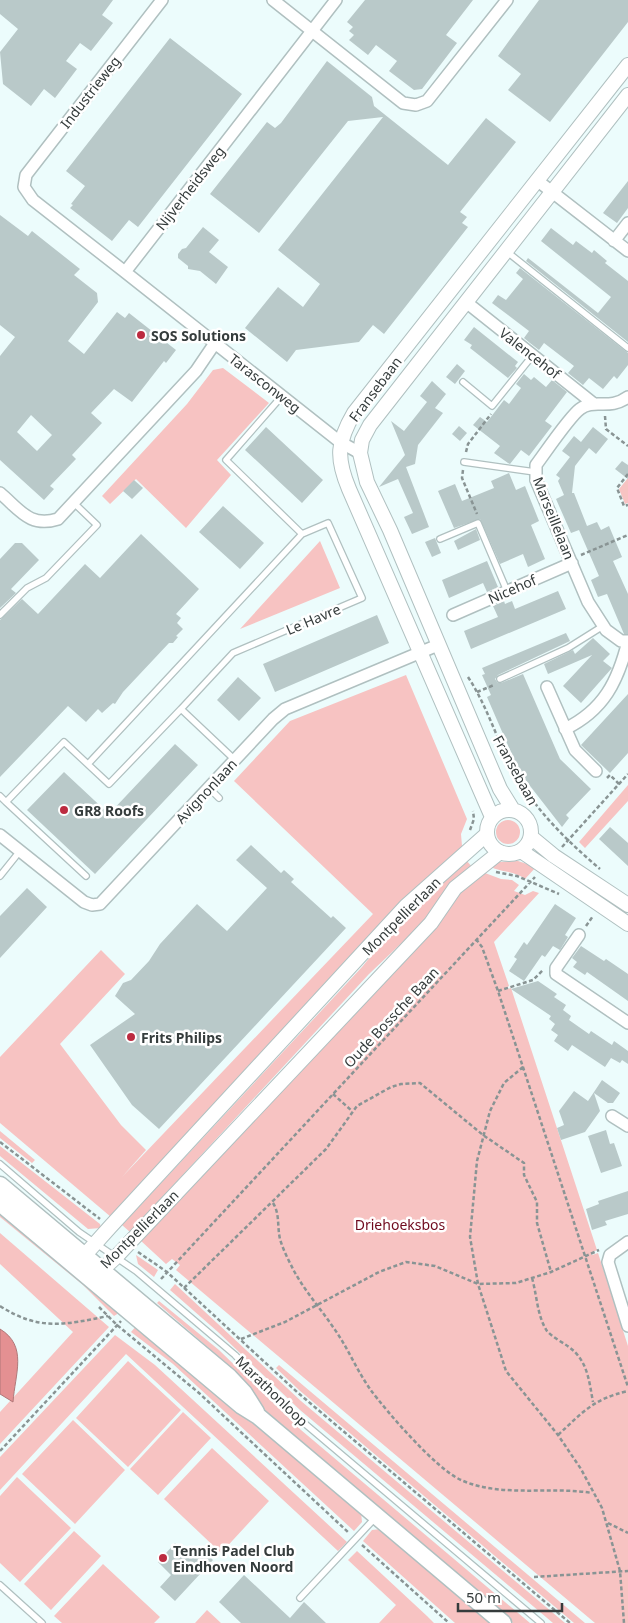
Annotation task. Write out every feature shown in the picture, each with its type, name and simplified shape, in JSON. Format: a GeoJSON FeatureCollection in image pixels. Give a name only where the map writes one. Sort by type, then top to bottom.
{"type":"FeatureCollection","features":[{"type":"Feature","properties":{"kind":"main road","name":"Marathonloop"},"geometry":{"type":"LineString","coordinates":[[0,1185],[229,1377],[244,1393],[258,1416]]}},
{"type":"Feature","properties":{"kind":"main road","name":"Marathonloop"},"geometry":{"type":"LineString","coordinates":[[0,1202],[503,1623]]}},
{"type":"Feature","properties":{"kind":"street","name":"Industrieweg"},"geometry":{"type":"LineString","coordinates":[[125,272],[32,200],[24,187],[26,175],[162,0]]}},
{"type":"Feature","properties":{"kind":"street"},"geometry":{"type":"LineString","coordinates":[[272,0],[403,104],[416,105],[427,101],[507,0]]}},
{"type":"Feature","properties":{"kind":"street","name":"Nijverheidsweg"},"geometry":{"type":"LineString","coordinates":[[125,272],[336,0]]}},
{"type":"Feature","properties":{"kind":"street","name":"Fransebaan"},"geometry":{"type":"LineString","coordinates":[[492,817],[343,475],[339,458],[340,442],[354,413],[628,65]]}},
{"type":"Feature","properties":{"kind":"street","name":"Fransebaan"},"geometry":{"type":"LineString","coordinates":[[513,810],[500,788],[366,482],[360,453],[362,440],[370,425],[628,95]]}},
{"type":"Feature","properties":{"kind":"street"},"geometry":{"type":"LineString","coordinates":[[538,181],[628,251]]}},
{"type":"Feature","properties":{"kind":"street"},"geometry":{"type":"LineString","coordinates":[[614,241],[628,223]]}},
{"type":"Feature","properties":{"kind":"street","name":"Tarasconweg"},"geometry":{"type":"LineString","coordinates":[[125,272],[340,442],[360,453]]}},
{"type":"Feature","properties":{"kind":"street","name":"Valencehof"},"geometry":{"type":"LineString","coordinates":[[466,302],[533,356],[599,404]]}},
{"type":"Feature","properties":{"kind":"street"},"geometry":{"type":"LineString","coordinates":[[0,492],[31,520],[45,524],[58,519],[75,504],[196,371],[215,343]]}},
{"type":"Feature","properties":{"kind":"street","name":"Marseillelaan"},"geometry":{"type":"LineString","coordinates":[[628,397],[613,405],[599,404],[580,408],[536,464],[535,472],[536,480],[588,602],[604,626],[621,641],[628,641]]}},
{"type":"Feature","properties":{"kind":"street","name":"Nicehof"},"geometry":{"type":"LineString","coordinates":[[453,615],[571,561]]}},
{"type":"Feature","properties":{"kind":"street"},"geometry":{"type":"LineString","coordinates":[[565,729],[580,722],[624,673],[628,641]]}},
{"type":"Feature","properties":{"kind":"street","name":"Avignonlaan"},"geometry":{"type":"LineString","coordinates":[[0,835],[84,902],[92,905],[100,904],[273,719],[285,709],[438,645]]}},
{"type":"Feature","properties":{"kind":"street"},"geometry":{"type":"LineString","coordinates":[[547,687],[575,750],[596,771]]}},
{"type":"Feature","properties":{"kind":"street"},"geometry":{"type":"LineString","coordinates":[[501,810],[513,810],[526,816],[531,830],[531,837],[521,851],[507,854],[500,852],[489,842],[487,834],[492,817],[501,810]]}},
{"type":"Feature","properties":{"kind":"street","name":"Montpellierlaan"},"geometry":{"type":"LineString","coordinates":[[487,834],[406,906],[84,1256],[83,1272],[102,1270],[116,1257],[431,923],[455,888],[500,852]]}},
{"type":"Feature","properties":{"kind":"street"},"geometry":{"type":"LineString","coordinates":[[531,837],[554,856],[628,905]]}},
{"type":"Feature","properties":{"kind":"street"},"geometry":{"type":"LineString","coordinates":[[521,851],[628,924]]}},
{"type":"Feature","properties":{"kind":"street"},"geometry":{"type":"LineString","coordinates":[[579,935],[556,968],[556,974],[628,1024]]}},
{"type":"Feature","properties":{"kind":"street"},"geometry":{"type":"LineString","coordinates":[[612,1116],[628,1126]]}},
{"type":"Feature","properties":{"kind":"street"},"geometry":{"type":"LineString","coordinates":[[628,1242],[610,1255],[608,1262],[628,1326]]}},
{"type":"Feature","properties":{"kind":"lane"},"geometry":{"type":"LineString","coordinates":[[506,251],[628,348]]}},
{"type":"Feature","properties":{"kind":"lane"},"geometry":{"type":"LineString","coordinates":[[463,382],[492,406],[533,356]]}},
{"type":"Feature","properties":{"kind":"lane"},"geometry":{"type":"LineString","coordinates":[[282,396],[226,460],[302,534]]}},
{"type":"Feature","properties":{"kind":"lane"},"geometry":{"type":"LineString","coordinates":[[464,462],[535,472]]}},
{"type":"Feature","properties":{"kind":"lane"},"geometry":{"type":"LineString","coordinates":[[2,613],[27,588],[46,578],[97,525],[75,504]]}},
{"type":"Feature","properties":{"kind":"lane","name":"Le Havre"},"geometry":{"type":"LineString","coordinates":[[6,802],[64,742],[109,784],[233,653],[362,598],[328,523],[302,534],[88,764]]}},
{"type":"Feature","properties":{"kind":"lane"},"geometry":{"type":"LineString","coordinates":[[440,539],[478,523],[507,591]]}},
{"type":"Feature","properties":{"kind":"lane"},"geometry":{"type":"LineString","coordinates":[[500,679],[568,648],[604,626]]}},
{"type":"Feature","properties":{"kind":"lane"},"geometry":{"type":"LineString","coordinates":[[181,709],[235,760]]}},
{"type":"Feature","properties":{"kind":"lane"},"geometry":{"type":"LineString","coordinates":[[209,788],[219,798]]}},
{"type":"Feature","properties":{"kind":"lane"},"geometry":{"type":"LineString","coordinates":[[0,796],[86,876]]}},
{"type":"Feature","properties":{"kind":"lane"},"geometry":{"type":"LineString","coordinates":[[0,876],[20,851]]}},
{"type":"Feature","properties":{"kind":"lane","name":"Marathonloop"},"geometry":{"type":"LineString","coordinates":[[0,1164],[235,1356],[278,1401],[541,1623]]}},
{"type":"Feature","properties":{"kind":"lane"},"geometry":{"type":"LineString","coordinates":[[300,1598],[376,1517]]}},
{"type":"Feature","properties":{"kind":"lane"},"geometry":{"type":"LineString","coordinates":[[0,1585],[42,1623]]}},
{"type":"Feature","properties":{"kind":"path"},"geometry":{"type":"LineString","coordinates":[[599,404],[606,429],[628,446]]}},
{"type":"Feature","properties":{"kind":"path"},"geometry":{"type":"LineString","coordinates":[[478,523],[478,516],[462,478],[468,444],[491,415],[492,406]]}},
{"type":"Feature","properties":{"kind":"path"},"geometry":{"type":"LineString","coordinates":[[628,474],[617,488],[624,506],[628,504]]}},
{"type":"Feature","properties":{"kind":"path"},"geometry":{"type":"LineString","coordinates":[[571,561],[628,536]]}},
{"type":"Feature","properties":{"kind":"path","name":"Fransebaan"},"geometry":{"type":"LineString","coordinates":[[466,673],[477,692],[511,767],[535,806],[568,841],[604,872]]}},
{"type":"Feature","properties":{"kind":"path"},"geometry":{"type":"LineString","coordinates":[[477,692],[497,684],[500,679]]}},
{"type":"Feature","properties":{"kind":"path"},"geometry":{"type":"LineString","coordinates":[[554,856],[628,774]]}},
{"type":"Feature","properties":{"kind":"path","name":"Oude Bossche Baan"},"geometry":{"type":"LineString","coordinates":[[167,1272],[544,867]]}},
{"type":"Feature","properties":{"kind":"path"},"geometry":{"type":"LineString","coordinates":[[476,939],[482,947],[498,991],[628,1387]]}},
{"type":"Feature","properties":{"kind":"path"},"geometry":{"type":"LineString","coordinates":[[498,991],[533,980],[540,970],[556,968]]}},
{"type":"Feature","properties":{"kind":"path"},"geometry":{"type":"LineString","coordinates":[[523,1067],[504,1083],[490,1111],[483,1134],[473,1192],[470,1236],[478,1284],[506,1372],[558,1435],[581,1469],[592,1493],[602,1508],[608,1523],[620,1571],[624,1623]]}},
{"type":"Feature","properties":{"kind":"path"},"geometry":{"type":"LineString","coordinates":[[184,1288],[273,1203],[326,1149],[353,1112],[367,1099],[391,1087],[401,1084],[420,1083],[483,1134],[524,1163],[524,1175],[537,1202],[537,1223],[551,1272]]}},
{"type":"Feature","properties":{"kind":"path"},"geometry":{"type":"LineString","coordinates":[[333,1094],[353,1112]]}},
{"type":"Feature","properties":{"kind":"path"},"geometry":{"type":"LineString","coordinates":[[0,1142],[41,1174]]}},
{"type":"Feature","properties":{"kind":"path"},"geometry":{"type":"LineString","coordinates":[[273,1203],[278,1210],[280,1240],[294,1271],[316,1307],[333,1326],[370,1389],[427,1454],[460,1479],[486,1487],[560,1492],[573,1490],[592,1493]]}},
{"type":"Feature","properties":{"kind":"path"},"geometry":{"type":"LineString","coordinates":[[241,1339],[316,1307],[379,1272],[406,1262],[435,1266],[478,1284],[516,1283],[551,1272],[586,1257]]}},
{"type":"Feature","properties":{"kind":"path","name":"Marathonloop"},"geometry":{"type":"LineString","coordinates":[[167,1272],[297,1392],[570,1623]]}},
{"type":"Feature","properties":{"kind":"path"},"geometry":{"type":"LineString","coordinates":[[532,1278],[538,1296],[541,1319],[548,1332],[578,1354],[587,1368],[593,1402]]}},
{"type":"Feature","properties":{"kind":"path"},"geometry":{"type":"LineString","coordinates":[[0,1306],[19,1318],[49,1325],[108,1316]]}},
{"type":"Feature","properties":{"kind":"path"},"geometry":{"type":"LineString","coordinates":[[0,1451],[117,1325],[199,1393],[356,1540],[449,1623]]}},
{"type":"Feature","properties":{"kind":"path"},"geometry":{"type":"LineString","coordinates":[[558,1435],[593,1402],[608,1395],[628,1391]]}},
{"type":"Feature","properties":{"kind":"path"},"geometry":{"type":"LineString","coordinates":[[608,1523],[628,1533]]}},
{"type":"Feature","properties":{"kind":"path"},"geometry":{"type":"LineString","coordinates":[[534,1577],[628,1571]]}},
{"type":"Feature","properties":{"kind":"green space"},"geometry":{"type":"Polygon","coordinates":[[[223,368],[269,403],[217,460],[231,475],[186,528],[136,479],[110,504],[102,496],[187,404],[213,370],[223,368]]]}},
{"type":"Feature","properties":{"kind":"green space"},"geometry":{"type":"Polygon","coordinates":[[[628,478],[628,503],[625,504],[619,489],[628,478]]]}},
{"type":"Feature","properties":{"kind":"green space"},"geometry":{"type":"Polygon","coordinates":[[[320,541],[340,588],[240,629],[320,541]]]}},
{"type":"Feature","properties":{"kind":"green space"},"geometry":{"type":"Polygon","coordinates":[[[406,675],[467,819],[461,834],[462,846],[111,1217],[0,1123],[0,1057],[101,950],[125,974],[60,1044],[121,1125],[146,1150],[122,1177],[373,914],[234,781],[290,721],[406,675]]]}},
{"type":"Feature","properties":{"kind":"green space"},"geometry":{"type":"Polygon","coordinates":[[[628,785],[628,801],[585,848],[579,842],[628,785]]]}},
{"type":"Feature","properties":{"kind":"green space"},"geometry":{"type":"Polygon","coordinates":[[[503,820],[513,820],[520,827],[520,837],[513,844],[503,844],[496,837],[496,827],[503,820]]]}},
{"type":"Feature","properties":{"kind":"green space"},"geometry":{"type":"Polygon","coordinates":[[[466,860],[473,868],[430,916],[369,974],[130,1232],[122,1225],[362,967],[402,918],[466,860]]]}},
{"type":"Feature","properties":{"kind":"green space"},"geometry":{"type":"Polygon","coordinates":[[[518,861],[536,867],[525,879],[516,874],[489,866],[499,862],[518,861]]]}},
{"type":"Feature","properties":{"kind":"green space","name":"Driehoeksbos"},"geometry":{"type":"Polygon","coordinates":[[[485,873],[501,879],[512,880],[519,885],[514,891],[525,895],[533,891],[539,893],[494,942],[509,986],[505,990],[511,988],[597,1250],[591,1253],[592,1255],[598,1253],[628,1346],[628,1623],[595,1623],[176,1270],[180,1265],[172,1259],[166,1264],[140,1240],[454,895],[485,873]]]}},
{"type":"Feature","properties":{"kind":"green space"},"geometry":{"type":"Polygon","coordinates":[[[0,1131],[35,1160],[32,1163],[0,1138],[0,1131]]]}},
{"type":"Feature","properties":{"kind":"green space"},"geometry":{"type":"Polygon","coordinates":[[[0,1146],[100,1224],[101,1228],[88,1229],[0,1156],[0,1146]]]}},
{"type":"Feature","properties":{"kind":"green space"},"geometry":{"type":"Polygon","coordinates":[[[0,1210],[122,1311],[114,1316],[83,1285],[0,1217],[0,1210]]]}},
{"type":"Feature","properties":{"kind":"green space"},"geometry":{"type":"Polygon","coordinates":[[[0,1233],[109,1327],[0,1444],[0,1412],[73,1332],[0,1264],[0,1233]]]}},
{"type":"Feature","properties":{"kind":"green space"},"geometry":{"type":"Polygon","coordinates":[[[136,1255],[158,1270],[154,1277],[138,1264],[136,1255]]]}},
{"type":"Feature","properties":{"kind":"green space"},"geometry":{"type":"Polygon","coordinates":[[[175,1284],[301,1401],[565,1623],[553,1623],[300,1410],[218,1332],[170,1290],[175,1284]]]}},
{"type":"Feature","properties":{"kind":"green space"},"geometry":{"type":"Polygon","coordinates":[[[159,1301],[219,1350],[301,1430],[530,1623],[513,1623],[267,1415],[234,1370],[157,1303],[159,1301]]]}},
{"type":"Feature","properties":{"kind":"green space"},"geometry":{"type":"Polygon","coordinates":[[[138,1324],[361,1512],[362,1522],[354,1531],[173,1364],[131,1332],[138,1324]]]}},
{"type":"Feature","properties":{"kind":"green space"},"geometry":{"type":"Polygon","coordinates":[[[115,1335],[155,1365],[347,1542],[338,1551],[126,1354],[0,1490],[0,1457],[115,1335]]]}},
{"type":"Feature","properties":{"kind":"green space"},"geometry":{"type":"Polygon","coordinates":[[[128,1361],[181,1410],[128,1467],[76,1418],[128,1361]]]}},
{"type":"Feature","properties":{"kind":"green space"},"geometry":{"type":"Polygon","coordinates":[[[279,1365],[585,1623],[574,1623],[299,1390],[276,1368],[279,1365]]]}},
{"type":"Feature","properties":{"kind":"green space"},"geometry":{"type":"Polygon","coordinates":[[[183,1412],[211,1438],[158,1495],[130,1469],[183,1412]]]}},
{"type":"Feature","properties":{"kind":"green space"},"geometry":{"type":"Polygon","coordinates":[[[73,1420],[125,1470],[75,1524],[22,1474],[73,1420]]]}},
{"type":"Feature","properties":{"kind":"green space"},"geometry":{"type":"Polygon","coordinates":[[[212,1448],[269,1501],[221,1553],[164,1499],[212,1448]]]}},
{"type":"Feature","properties":{"kind":"green space"},"geometry":{"type":"Polygon","coordinates":[[[17,1477],[71,1528],[20,1582],[0,1563],[0,1496],[17,1477]]]}},
{"type":"Feature","properties":{"kind":"green space"},"geometry":{"type":"Polygon","coordinates":[[[381,1529],[492,1623],[455,1623],[363,1541],[372,1530],[381,1529]]]}},
{"type":"Feature","properties":{"kind":"green space"},"geometry":{"type":"Polygon","coordinates":[[[74,1531],[101,1556],[51,1610],[24,1584],[74,1531]]]}},
{"type":"Feature","properties":{"kind":"green space"},"geometry":{"type":"Polygon","coordinates":[[[357,1551],[434,1623],[379,1623],[396,1605],[348,1560],[357,1551]]]}},
{"type":"Feature","properties":{"kind":"green space"},"geometry":{"type":"Polygon","coordinates":[[[103,1564],[160,1617],[154,1623],[62,1623],[54,1616],[103,1564]]]}},
{"type":"Feature","properties":{"kind":"green space"},"geometry":{"type":"Polygon","coordinates":[[[207,1610],[221,1623],[195,1623],[207,1610]]]}},
{"type":"Feature","properties":{"kind":"shaded area"},"geometry":{"type":"Polygon","coordinates":[[[0,1329],[9,1336],[17,1352],[18,1361],[13,1402],[0,1394],[0,1329]]]}},
{"type":"Feature","properties":{"kind":"building"},"geometry":{"type":"Polygon","coordinates":[[[0,0],[113,0],[102,15],[113,23],[91,51],[80,43],[66,61],[77,69],[55,98],[44,89],[31,106],[3,84],[0,52],[18,29],[0,14],[0,0]]]}},
{"type":"Feature","properties":{"kind":"building"},"geometry":{"type":"Polygon","coordinates":[[[365,0],[473,0],[446,35],[457,43],[422,89],[414,90],[389,71],[397,61],[376,45],[368,55],[349,40],[354,35],[349,31],[353,27],[347,22],[365,0]]]}},
{"type":"Feature","properties":{"kind":"building"},"geometry":{"type":"Polygon","coordinates":[[[539,0],[628,0],[628,22],[550,122],[508,90],[521,74],[498,56],[539,0]]]}},
{"type":"Feature","properties":{"kind":"building"},"geometry":{"type":"Polygon","coordinates":[[[170,38],[242,94],[138,227],[129,220],[112,241],[70,208],[85,186],[66,171],[170,38]]]}},
{"type":"Feature","properties":{"kind":"building"},"geometry":{"type":"Polygon","coordinates":[[[327,61],[372,97],[374,106],[448,165],[486,118],[516,142],[460,212],[467,217],[462,223],[468,227],[384,334],[373,325],[359,342],[296,350],[287,362],[245,328],[278,287],[303,307],[320,284],[278,250],[383,117],[348,121],[259,233],[210,194],[267,122],[275,128],[281,123],[327,61]]]}},
{"type":"Feature","properties":{"kind":"building"},"geometry":{"type":"Polygon","coordinates":[[[628,181],[628,208],[617,223],[603,213],[628,181]]]}},
{"type":"Feature","properties":{"kind":"building"},"geometry":{"type":"Polygon","coordinates":[[[0,215],[28,236],[32,231],[80,269],[74,275],[97,293],[98,302],[68,341],[84,354],[117,312],[125,318],[129,313],[176,350],[166,363],[164,361],[132,402],[114,389],[91,413],[102,423],[72,455],[76,459],[50,486],[54,489],[44,500],[0,460],[0,356],[15,337],[0,325],[0,215]],[[31,415],[17,432],[37,451],[52,435],[31,415]]]}},
{"type":"Feature","properties":{"kind":"building"},"geometry":{"type":"Polygon","coordinates":[[[203,227],[219,240],[209,252],[228,267],[216,284],[200,271],[188,269],[188,266],[178,258],[178,254],[182,249],[186,248],[203,227]]]}},
{"type":"Feature","properties":{"kind":"building"},"geometry":{"type":"Polygon","coordinates":[[[551,228],[573,245],[576,241],[592,253],[594,250],[607,261],[605,263],[628,281],[628,342],[526,261],[528,258],[598,313],[611,297],[541,241],[551,228]]]}},
{"type":"Feature","properties":{"kind":"building"},"geometry":{"type":"Polygon","coordinates":[[[520,268],[628,353],[628,365],[617,379],[614,376],[603,389],[589,378],[583,385],[568,373],[574,366],[544,343],[539,350],[524,338],[529,331],[492,303],[498,295],[506,300],[523,279],[516,273],[520,268]]]}},
{"type":"Feature","properties":{"kind":"building"},"geometry":{"type":"Polygon","coordinates":[[[474,327],[518,362],[515,366],[517,368],[508,378],[470,348],[472,345],[464,340],[474,327]]]}},
{"type":"Feature","properties":{"kind":"building"},"geometry":{"type":"Polygon","coordinates":[[[457,364],[465,371],[455,384],[446,377],[457,364]]]}},
{"type":"Feature","properties":{"kind":"building"},"geometry":{"type":"Polygon","coordinates":[[[524,374],[531,380],[534,377],[546,387],[552,380],[567,392],[545,421],[552,426],[529,456],[521,450],[510,464],[494,453],[500,446],[473,425],[480,417],[487,422],[504,400],[509,404],[521,388],[516,384],[524,374]]]}},
{"type":"Feature","properties":{"kind":"building"},"geometry":{"type":"Polygon","coordinates":[[[432,381],[446,394],[435,408],[443,413],[418,445],[415,464],[406,467],[429,527],[412,534],[404,517],[413,513],[398,479],[379,487],[405,455],[391,421],[404,431],[427,402],[420,396],[432,381]]]}},
{"type":"Feature","properties":{"kind":"building"},"geometry":{"type":"Polygon","coordinates":[[[459,426],[467,433],[460,441],[452,434],[459,426]]]}},
{"type":"Feature","properties":{"kind":"building"},"geometry":{"type":"Polygon","coordinates":[[[266,427],[323,480],[302,503],[245,450],[266,427]]]}},
{"type":"Feature","properties":{"kind":"building"},"geometry":{"type":"Polygon","coordinates":[[[593,427],[608,439],[596,454],[589,448],[575,466],[572,493],[574,493],[587,526],[597,522],[601,530],[609,526],[622,557],[613,561],[628,594],[628,634],[624,634],[607,594],[598,597],[591,580],[599,576],[579,530],[571,533],[556,499],[564,495],[558,481],[560,478],[556,475],[570,457],[562,451],[574,436],[581,442],[593,427]]]}},
{"type":"Feature","properties":{"kind":"building"},"geometry":{"type":"Polygon","coordinates":[[[622,461],[628,465],[628,479],[615,469],[622,461]]]}},
{"type":"Feature","properties":{"kind":"building"},"geometry":{"type":"Polygon","coordinates":[[[509,473],[516,490],[525,486],[539,521],[531,525],[545,559],[528,567],[523,554],[500,564],[480,519],[454,528],[438,491],[455,484],[462,501],[494,488],[491,481],[509,473]]]}},
{"type":"Feature","properties":{"kind":"building"},"geometry":{"type":"Polygon","coordinates":[[[134,480],[143,488],[132,499],[123,491],[134,480]]]}},
{"type":"Feature","properties":{"kind":"building"},"geometry":{"type":"Polygon","coordinates":[[[223,506],[264,543],[240,569],[199,532],[223,506]]]}},
{"type":"Feature","properties":{"kind":"building"},"geometry":{"type":"Polygon","coordinates":[[[476,529],[480,540],[458,550],[454,541],[476,529]]]}},
{"type":"Feature","properties":{"kind":"building"},"geometry":{"type":"Polygon","coordinates":[[[141,534],[199,589],[176,614],[181,618],[177,623],[183,629],[176,636],[178,637],[173,643],[169,643],[123,692],[115,704],[113,703],[102,713],[98,709],[86,722],[68,706],[0,777],[0,620],[22,599],[38,614],[85,564],[100,578],[141,534]]]}},
{"type":"Feature","properties":{"kind":"building"},"geometry":{"type":"Polygon","coordinates":[[[435,538],[441,553],[432,557],[425,542],[435,538]]]}},
{"type":"Feature","properties":{"kind":"building"},"geometry":{"type":"Polygon","coordinates":[[[15,543],[22,543],[39,560],[11,589],[16,593],[0,608],[0,559],[15,543]]]}},
{"type":"Feature","properties":{"kind":"building"},"geometry":{"type":"Polygon","coordinates":[[[487,561],[498,587],[487,592],[483,583],[449,598],[442,580],[487,561]]]}},
{"type":"Feature","properties":{"kind":"building"},"geometry":{"type":"Polygon","coordinates":[[[558,591],[566,609],[471,649],[464,631],[498,617],[493,606],[504,601],[505,604],[512,601],[515,609],[558,591]]]}},
{"type":"Feature","properties":{"kind":"building"},"geometry":{"type":"Polygon","coordinates":[[[377,615],[389,643],[275,692],[263,664],[377,615]]]}},
{"type":"Feature","properties":{"kind":"building"},"geometry":{"type":"Polygon","coordinates":[[[566,633],[570,641],[498,675],[495,679],[498,683],[501,683],[523,674],[560,759],[591,789],[566,815],[569,818],[562,827],[520,773],[487,697],[491,695],[482,675],[485,674],[482,668],[566,633]]]}},
{"type":"Feature","properties":{"kind":"building"},"geometry":{"type":"Polygon","coordinates":[[[593,638],[610,654],[603,661],[612,668],[581,703],[563,686],[592,655],[548,674],[544,664],[573,650],[575,654],[593,638]]]}},
{"type":"Feature","properties":{"kind":"building"},"geometry":{"type":"Polygon","coordinates":[[[238,677],[261,698],[239,721],[217,700],[238,677]]]}},
{"type":"Feature","properties":{"kind":"building"},"geometry":{"type":"Polygon","coordinates":[[[628,694],[628,753],[610,773],[581,745],[628,694]]]}},
{"type":"Feature","properties":{"kind":"building"},"geometry":{"type":"Polygon","coordinates":[[[175,744],[198,765],[95,874],[27,810],[64,772],[109,814],[175,744]]]}},
{"type":"Feature","properties":{"kind":"building"},"geometry":{"type":"Polygon","coordinates":[[[610,827],[628,843],[628,866],[599,839],[610,827]]]}},
{"type":"Feature","properties":{"kind":"building"},"geometry":{"type":"Polygon","coordinates":[[[251,845],[281,873],[284,870],[294,879],[291,882],[331,918],[333,916],[346,928],[159,1129],[132,1105],[90,1045],[135,1014],[115,996],[123,983],[131,980],[149,961],[160,944],[197,904],[227,931],[267,888],[236,860],[251,845]]]}},
{"type":"Feature","properties":{"kind":"building"},"geometry":{"type":"Polygon","coordinates":[[[27,888],[47,907],[0,958],[0,916],[27,888]]]}},
{"type":"Feature","properties":{"kind":"building"},"geometry":{"type":"Polygon","coordinates":[[[555,904],[576,918],[565,935],[568,937],[560,950],[553,946],[545,957],[542,955],[524,981],[509,971],[517,959],[514,957],[524,942],[527,945],[555,904]]]}},
{"type":"Feature","properties":{"kind":"building"},"geometry":{"type":"Polygon","coordinates":[[[581,946],[604,961],[606,959],[628,974],[628,1001],[587,972],[585,975],[573,967],[577,962],[572,958],[581,946]]]}},
{"type":"Feature","properties":{"kind":"building"},"geometry":{"type":"Polygon","coordinates":[[[538,981],[557,994],[554,997],[566,1005],[563,1010],[571,1016],[569,1020],[589,1034],[591,1031],[612,1045],[614,1041],[628,1051],[628,1064],[622,1060],[620,1063],[611,1058],[605,1067],[572,1045],[568,1051],[554,1041],[558,1035],[551,1030],[555,1024],[549,1019],[551,1016],[511,989],[538,981]]]}},
{"type":"Feature","properties":{"kind":"building"},"geometry":{"type":"Polygon","coordinates":[[[602,1080],[620,1093],[613,1103],[608,1103],[594,1093],[600,1111],[585,1132],[561,1140],[557,1128],[564,1125],[559,1111],[574,1091],[588,1101],[602,1080]]]}},
{"type":"Feature","properties":{"kind":"building"},"geometry":{"type":"Polygon","coordinates":[[[606,1130],[610,1144],[614,1143],[622,1166],[601,1173],[588,1136],[606,1130]]]}},
{"type":"Feature","properties":{"kind":"building"},"geometry":{"type":"Polygon","coordinates":[[[628,1191],[628,1214],[605,1221],[607,1225],[592,1230],[586,1209],[599,1204],[598,1201],[628,1191]]]}},
{"type":"Feature","properties":{"kind":"building"},"geometry":{"type":"Polygon","coordinates":[[[175,1543],[189,1555],[198,1546],[213,1560],[175,1601],[160,1587],[171,1575],[158,1562],[175,1543]]]}},
{"type":"Feature","properties":{"kind":"building"},"geometry":{"type":"Polygon","coordinates":[[[244,1575],[290,1618],[304,1602],[326,1623],[241,1623],[219,1602],[244,1575]]]}},
{"type":"Feature","properties":{"kind":"place","name":"SOS Solutions"},"geometry":{"type":"Point","coordinates":[141,335]}},
{"type":"Feature","properties":{"kind":"place","name":"GR8 Roofs"},"geometry":{"type":"Point","coordinates":[64,810]}},
{"type":"Feature","properties":{"kind":"place","name":"Frits Philips"},"geometry":{"type":"Point","coordinates":[131,1037]}},
{"type":"Feature","properties":{"kind":"place","name":"Tennis Padel Club Eindhoven Noord"},"geometry":{"type":"Point","coordinates":[163,1558]}}]}
